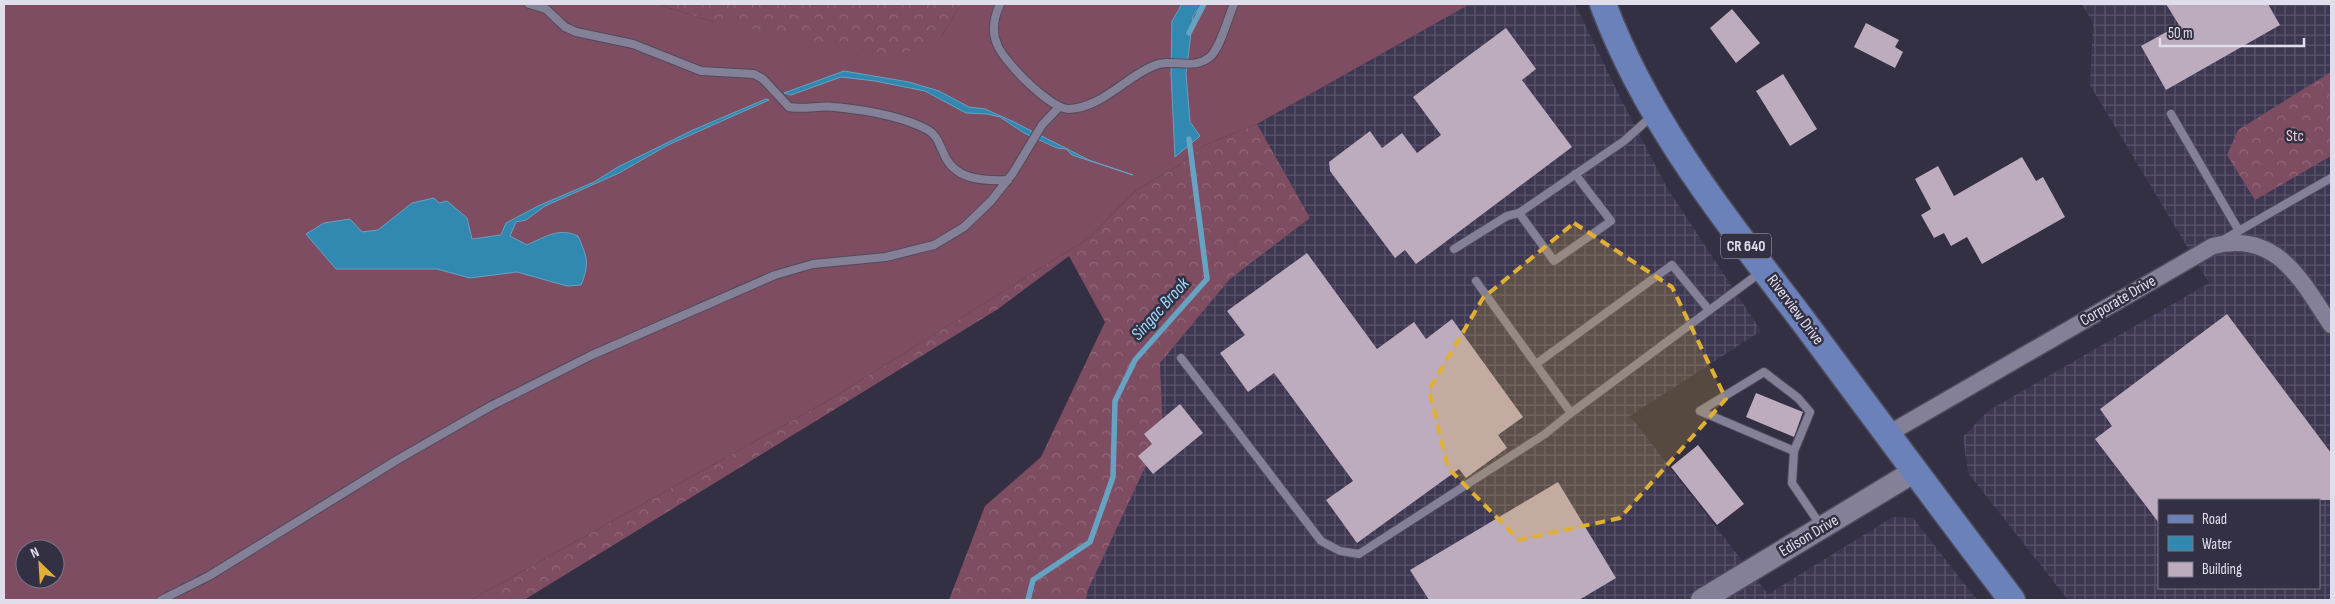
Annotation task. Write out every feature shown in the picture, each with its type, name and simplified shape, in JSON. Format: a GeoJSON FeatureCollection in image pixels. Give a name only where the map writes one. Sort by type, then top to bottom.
{"type":"FeatureCollection","features":[{"type":"Feature","properties":{"kind":"main road","name":"Riverview Drive"},"geometry":{"type":"LineString","coordinates":[[1604,4],[1630,67],[1655,113],[1687,163],[1764,270],[2012,600]]}},
{"type":"Feature","properties":{"kind":"main road","name":"Edison Drive"},"geometry":{"type":"LineString","coordinates":[[1702,600],[1915,471]]}},
{"type":"Feature","properties":{"kind":"street","name":"Corporate Drive"},"geometry":{"type":"LineString","coordinates":[[1888,434],[2213,246],[2230,242],[2242,242],[2261,247],[2279,257],[2295,271],[2331,326]]}},
{"type":"Feature","properties":{"kind":"lane"},"geometry":{"type":"LineString","coordinates":[[529,4],[546,9],[565,27],[576,32],[633,44],[701,71],[754,74],[763,79],[789,107],[834,107],[892,118],[920,127],[936,136],[953,170],[971,178],[1008,180]]}},
{"type":"Feature","properties":{"kind":"lane"},"geometry":{"type":"LineString","coordinates":[[1000,4],[994,22],[996,42],[1000,50],[1017,72],[1058,107],[1069,109],[1084,106],[1161,63],[1198,64],[1213,54],[1234,4]]}},
{"type":"Feature","properties":{"kind":"lane"},"geometry":{"type":"LineString","coordinates":[[161,600],[209,576],[397,460],[552,374],[775,275],[813,264],[886,257],[934,245],[976,216],[1008,180],[1042,125],[1058,107]]}},
{"type":"Feature","properties":{"kind":"lane"},"geometry":{"type":"LineString","coordinates":[[1454,248],[1507,216],[1519,213],[1624,141],[1655,113]]}},
{"type":"Feature","properties":{"kind":"lane"},"geometry":{"type":"LineString","coordinates":[[2171,114],[2239,231]]}},
{"type":"Feature","properties":{"kind":"lane"},"geometry":{"type":"LineString","coordinates":[[1519,213],[1554,261],[1611,221],[1575,174]]}},
{"type":"Feature","properties":{"kind":"lane"},"geometry":{"type":"LineString","coordinates":[[2213,246],[2331,178]]}},
{"type":"Feature","properties":{"kind":"lane"},"geometry":{"type":"LineString","coordinates":[[1536,364],[1672,265],[1709,310]]}},
{"type":"Feature","properties":{"kind":"lane"},"geometry":{"type":"LineString","coordinates":[[1181,358],[1322,541],[1340,551],[1359,554],[1545,434],[1571,412],[1764,270]]}},
{"type":"Feature","properties":{"kind":"lane"},"geometry":{"type":"LineString","coordinates":[[1476,281],[1571,412]]}},
{"type":"Feature","properties":{"kind":"lane"},"geometry":{"type":"LineString","coordinates":[[1794,451],[1700,411],[1764,372],[1798,398],[1810,412],[1794,451],[1792,483],[1822,528]]}},
{"type":"Feature","properties":{"kind":"highlighted area"},"geometry":{"type":"Polygon","coordinates":[[[1574,223],[1672,287],[1726,399],[1620,518],[1519,540],[1448,468],[1429,390],[1483,298],[1574,223]]]}},
{"type":"Feature","properties":{"kind":"shaded area"},"geometry":{"type":"Polygon","coordinates":[[[1470,4],[1575,4],[1666,186],[1761,331],[1630,416],[1768,594],[1893,517],[1913,518],[1977,600],[1086,600],[1088,590],[1163,429],[1160,363],[1230,279],[1310,218],[1257,124],[1470,4]]]}},
{"type":"Feature","properties":{"kind":"shaded area"},"geometry":{"type":"Polygon","coordinates":[[[2082,4],[2331,4],[2331,600],[2068,600],[1968,473],[1963,437],[1988,411],[2209,283],[2090,85],[2093,23],[2082,4]]]}},
{"type":"Feature","properties":{"kind":"green space"},"geometry":{"type":"Polygon","coordinates":[[[4,4],[657,4],[714,22],[941,37],[961,4],[1470,4],[1257,124],[1205,145],[1178,166],[1136,190],[1089,238],[829,400],[471,600],[4,600],[4,4]]]}},
{"type":"Feature","properties":{"kind":"green space"},"geometry":{"type":"Polygon","coordinates":[[[657,4],[961,4],[941,37],[898,56],[714,22],[657,4]]]}},
{"type":"Feature","properties":{"kind":"green space","name":"Stc"},"geometry":{"type":"Polygon","coordinates":[[[2331,72],[2331,156],[2255,200],[2227,155],[2238,130],[2331,72]]]}},
{"type":"Feature","properties":{"kind":"green space"},"geometry":{"type":"Polygon","coordinates":[[[1257,124],[1310,218],[1230,279],[1160,363],[1163,429],[1088,590],[1086,600],[949,600],[985,506],[1041,457],[1105,322],[1069,256],[998,309],[524,600],[471,600],[829,400],[1089,238],[1136,190],[1178,166],[1205,145],[1257,124]]]}},
{"type":"Feature","properties":{"kind":"water"},"geometry":{"type":"Polygon","coordinates":[[[1182,4],[1202,4],[1193,16],[1186,74],[1190,122],[1200,136],[1175,157],[1171,73],[1172,21],[1182,4]]]}},
{"type":"Feature","properties":{"kind":"water"},"geometry":{"type":"Polygon","coordinates":[[[844,71],[909,82],[939,91],[969,107],[985,109],[1012,121],[1089,160],[1133,175],[1072,155],[1066,149],[1057,148],[1024,133],[1000,117],[966,113],[925,91],[875,81],[841,77],[791,95],[784,93],[844,71]]]}},
{"type":"Feature","properties":{"kind":"water"},"geometry":{"type":"Polygon","coordinates":[[[766,99],[769,100],[668,145],[619,173],[545,206],[526,220],[516,222],[510,236],[527,245],[552,234],[565,232],[578,236],[584,249],[586,260],[586,271],[581,285],[567,286],[517,272],[470,278],[437,269],[336,269],[306,234],[324,223],[350,219],[362,232],[378,230],[412,203],[434,198],[439,203],[447,201],[467,218],[472,239],[501,235],[506,223],[538,206],[594,182],[618,167],[693,130],[766,99]]]}},
{"type":"Feature","properties":{"kind":"building"},"geometry":{"type":"Polygon","coordinates":[[[2166,4],[2268,4],[2280,25],[2166,90],[2141,46],[2179,25],[2166,4]]]}},
{"type":"Feature","properties":{"kind":"building"},"geometry":{"type":"Polygon","coordinates":[[[1732,9],[1760,43],[1736,63],[1710,28],[1732,9]]]}},
{"type":"Feature","properties":{"kind":"building"},"geometry":{"type":"Polygon","coordinates":[[[1866,23],[1899,40],[1895,47],[1903,52],[1895,68],[1854,47],[1866,23]]]}},
{"type":"Feature","properties":{"kind":"building"},"geometry":{"type":"Polygon","coordinates":[[[1506,28],[1536,69],[1522,80],[1572,147],[1416,264],[1405,250],[1395,258],[1330,171],[1329,162],[1370,131],[1382,148],[1402,133],[1417,153],[1441,135],[1413,97],[1506,28]]]}},
{"type":"Feature","properties":{"kind":"building"},"geometry":{"type":"Polygon","coordinates":[[[1783,74],[1817,129],[1790,146],[1756,91],[1783,74]]]}},
{"type":"Feature","properties":{"kind":"building"},"geometry":{"type":"Polygon","coordinates":[[[2022,157],[2036,181],[2043,177],[2065,217],[1982,264],[1967,237],[1951,246],[1944,233],[1934,238],[1921,215],[1931,209],[1915,179],[1938,166],[1954,196],[2022,157]]]}},
{"type":"Feature","properties":{"kind":"building"},"geometry":{"type":"Polygon","coordinates":[[[1307,253],[1377,349],[1414,322],[1426,339],[1452,319],[1523,417],[1498,435],[1507,448],[1466,478],[1459,469],[1357,543],[1326,500],[1353,481],[1274,373],[1248,392],[1220,353],[1245,335],[1227,311],[1307,253]]]}},
{"type":"Feature","properties":{"kind":"building"},"geometry":{"type":"Polygon","coordinates":[[[2227,314],[2331,453],[2331,500],[2158,499],[2158,522],[2095,439],[2112,426],[2100,409],[2227,314]]]}},
{"type":"Feature","properties":{"kind":"building"},"geometry":{"type":"Polygon","coordinates":[[[1756,393],[1803,412],[1794,437],[1746,417],[1756,393]]]}},
{"type":"Feature","properties":{"kind":"building"},"geometry":{"type":"Polygon","coordinates":[[[1180,404],[1203,433],[1153,474],[1138,456],[1152,444],[1144,434],[1180,404]]]}},
{"type":"Feature","properties":{"kind":"building"},"geometry":{"type":"Polygon","coordinates":[[[1698,445],[1744,504],[1717,525],[1671,467],[1698,445]]]}},
{"type":"Feature","properties":{"kind":"building"},"geometry":{"type":"Polygon","coordinates":[[[1558,482],[1616,578],[1579,600],[1429,600],[1410,570],[1558,482]]]}},
{"type":"Feature","properties":{"kind":"waterway","name":"Singac Brook"},"geometry":{"type":"LineString","coordinates":[[1189,33],[1204,4]]}},
{"type":"Feature","properties":{"kind":"waterway","name":"Singac Brook"},"geometry":{"type":"LineString","coordinates":[[1028,600],[1033,580],[1090,542],[1113,477],[1115,401],[1135,360],[1207,279],[1189,139]]}}]}
